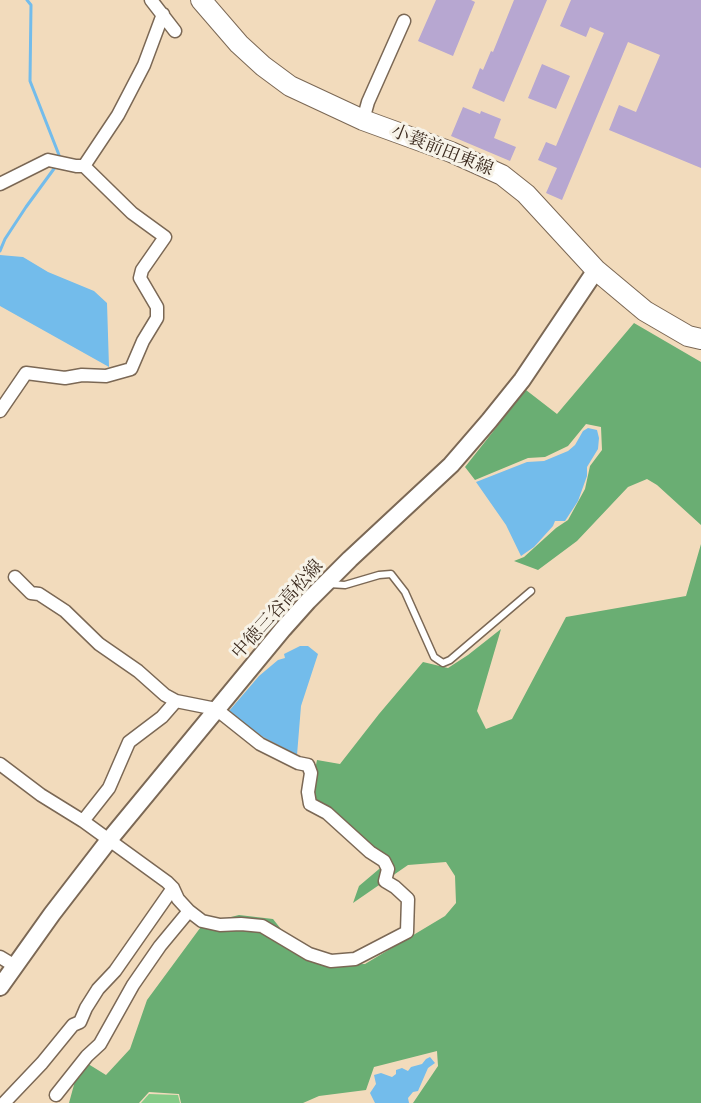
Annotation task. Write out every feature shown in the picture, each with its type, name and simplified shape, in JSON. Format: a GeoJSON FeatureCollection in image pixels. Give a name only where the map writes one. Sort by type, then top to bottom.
{"type":"FeatureCollection","features":[{"type":"Feature","properties":{"kind":"main road","name":"小蓑前田東線"},"geometry":{"type":"LineString","coordinates":[[201,0],[239,44],[290,86],[363,120],[451,152],[502,175],[526,194],[596,270],[645,311],[688,336],[701,339]]}},
{"type":"Feature","properties":{"kind":"main road","name":"中徳三谷高松線"},"geometry":{"type":"LineString","coordinates":[[0,987],[109,840],[283,629],[326,584],[451,465],[489,422],[522,380],[596,270]]}},
{"type":"Feature","properties":{"kind":"street"},"geometry":{"type":"LineString","coordinates":[[151,0],[175,31]]}},
{"type":"Feature","properties":{"kind":"street"},"geometry":{"type":"LineString","coordinates":[[84,166],[117,116],[144,65],[163,14]]}},
{"type":"Feature","properties":{"kind":"street"},"geometry":{"type":"LineString","coordinates":[[363,120],[368,102],[404,21]]}},
{"type":"Feature","properties":{"kind":"street"},"geometry":{"type":"LineString","coordinates":[[0,184],[48,160],[84,166],[132,213],[165,237],[142,270],[140,278],[157,307],[157,318],[143,341],[131,369],[106,376],[82,375],[65,378],[26,373],[0,411]]}},
{"type":"Feature","properties":{"kind":"street"},"geometry":{"type":"LineString","coordinates":[[0,764],[41,795],[83,821],[173,888],[178,899],[202,921],[220,925],[262,926],[309,954],[331,961],[356,959],[407,932],[408,899],[385,881],[388,868],[384,861],[370,852],[327,813],[310,804],[308,792],[311,773],[308,765],[298,763],[260,744],[216,709],[176,701],[165,695],[138,670],[99,644],[65,611],[39,594],[31,593],[15,577]]}},
{"type":"Feature","properties":{"kind":"street"},"geometry":{"type":"LineString","coordinates":[[83,821],[109,788],[129,742],[162,717],[176,701]]}},
{"type":"Feature","properties":{"kind":"street"},"geometry":{"type":"LineString","coordinates":[[4,1103],[42,1063],[73,1025],[80,1022],[98,989],[115,971],[173,888]]}},
{"type":"Feature","properties":{"kind":"street"},"geometry":{"type":"LineString","coordinates":[[56,1095],[87,1056],[100,1044],[133,985],[160,946],[189,911]]}},
{"type":"Feature","properties":{"kind":"street"},"geometry":{"type":"LineString","coordinates":[[0,957],[15,966]]}},
{"type":"Feature","properties":{"kind":"lane"},"geometry":{"type":"LineString","coordinates":[[326,584],[345,585],[379,575],[391,574],[405,592],[434,657],[443,663],[450,660],[531,591]]}},
{"type":"Feature","properties":{"kind":"green space"},"geometry":{"type":"Polygon","coordinates":[[[634,323],[701,362],[701,525],[657,485],[647,479],[628,487],[577,541],[538,570],[514,561],[524,557],[568,520],[585,489],[590,466],[602,450],[601,427],[586,424],[568,446],[545,457],[528,458],[475,480],[465,467],[526,390],[557,414],[634,323]]]}},
{"type":"Feature","properties":{"kind":"green space"},"geometry":{"type":"Polygon","coordinates":[[[701,544],[701,1103],[413,1103],[438,1066],[437,1051],[374,1067],[366,1090],[319,1096],[303,1103],[181,1103],[179,1094],[149,1092],[139,1103],[69,1103],[75,1081],[85,1062],[106,1075],[130,1049],[147,1000],[203,924],[239,915],[273,919],[292,943],[329,965],[365,964],[445,916],[456,903],[455,876],[446,862],[408,865],[353,903],[359,886],[385,864],[310,794],[317,760],[340,764],[423,662],[448,668],[501,629],[477,711],[486,729],[512,719],[566,617],[686,596],[701,544]]]}},
{"type":"Feature","properties":{"kind":"green space"},"geometry":{"type":"Polygon","coordinates":[[[149,1094],[178,1095],[180,1103],[141,1103],[149,1094]]]}},
{"type":"Feature","properties":{"kind":"water"},"geometry":{"type":"Polygon","coordinates":[[[0,255],[23,257],[48,272],[94,291],[107,303],[109,367],[0,306],[0,255]]]}},
{"type":"Feature","properties":{"kind":"water"},"geometry":{"type":"Polygon","coordinates":[[[588,428],[597,430],[598,449],[587,467],[587,476],[578,501],[565,521],[555,521],[534,547],[521,556],[506,525],[476,482],[527,462],[544,461],[568,451],[575,445],[583,431],[588,428]]]}},
{"type":"Feature","properties":{"kind":"water"},"geometry":{"type":"Polygon","coordinates":[[[300,646],[308,646],[318,654],[301,706],[297,755],[263,737],[229,711],[259,676],[278,660],[285,658],[284,654],[300,646]]]}},
{"type":"Feature","properties":{"kind":"water"},"geometry":{"type":"Polygon","coordinates":[[[430,1057],[435,1063],[428,1068],[418,1091],[413,1092],[408,1098],[409,1103],[375,1103],[370,1093],[376,1084],[374,1075],[381,1073],[392,1077],[396,1074],[396,1070],[402,1068],[408,1071],[430,1057]]]}},
{"type":"Feature","properties":{"kind":"building"},"geometry":{"type":"Polygon","coordinates":[[[436,0],[475,2],[453,56],[418,41],[436,0]]]}},
{"type":"Feature","properties":{"kind":"building"},"geometry":{"type":"Polygon","coordinates":[[[514,0],[547,0],[504,102],[472,88],[480,68],[483,70],[491,51],[493,52],[514,0]]]}},
{"type":"Feature","properties":{"kind":"building"},"geometry":{"type":"Polygon","coordinates":[[[571,0],[701,0],[701,168],[609,130],[619,105],[636,112],[660,55],[628,42],[562,200],[546,193],[557,168],[538,160],[546,142],[556,146],[604,33],[590,27],[586,37],[560,26],[571,0]]]}},
{"type":"Feature","properties":{"kind":"building"},"geometry":{"type":"Polygon","coordinates":[[[542,64],[570,76],[556,109],[528,98],[542,64]]]}},
{"type":"Feature","properties":{"kind":"building"},"geometry":{"type":"Polygon","coordinates":[[[463,107],[501,119],[494,138],[516,147],[510,161],[451,136],[463,107]]]}},
{"type":"Feature","properties":{"kind":"waterway"},"geometry":{"type":"LineString","coordinates":[[27,0],[31,5],[30,81],[59,155],[58,159]]}},
{"type":"Feature","properties":{"kind":"waterway"},"geometry":{"type":"LineString","coordinates":[[0,251],[5,239],[26,207],[56,166]]}}]}
